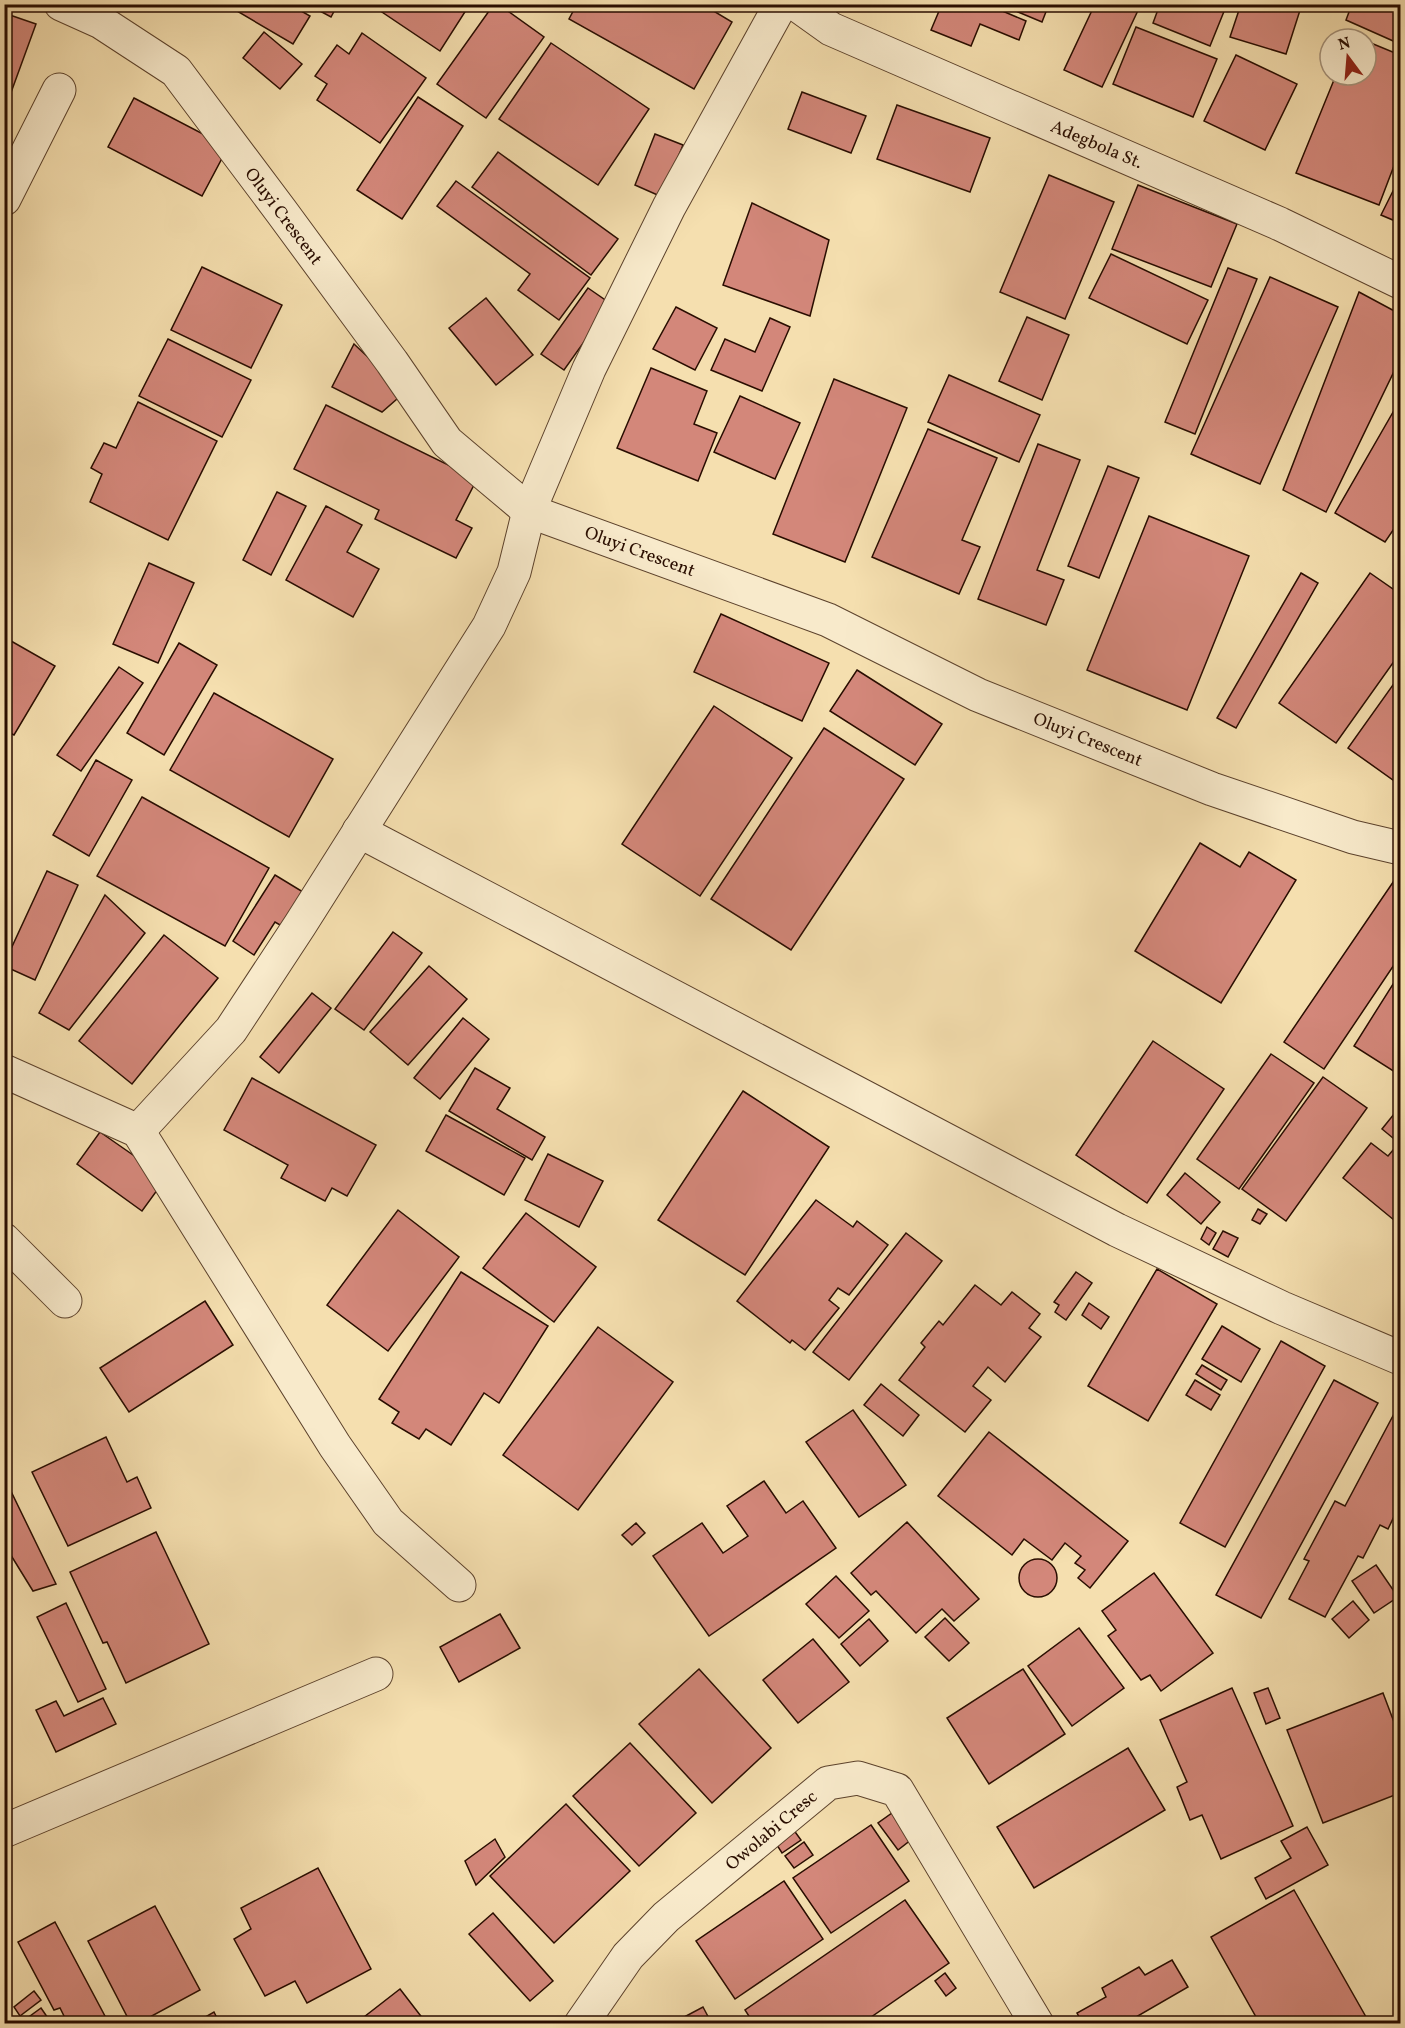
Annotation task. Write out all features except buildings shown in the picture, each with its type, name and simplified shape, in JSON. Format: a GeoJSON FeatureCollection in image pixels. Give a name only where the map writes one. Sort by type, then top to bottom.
{"type":"FeatureCollection","features":[{"type":"Feature","properties":{"kind":"street","name":"Oluyi Crescent"},"geometry":{"type":"LineString","coordinates":[[61,4],[101,22],[176,71],[392,362],[447,442],[529,511],[828,620],[978,695],[1212,789],[1353,837],[1401,848]]}},
{"type":"Feature","properties":{"kind":"street"},"geometry":{"type":"LineString","coordinates":[[138,1131],[231,1030],[489,626],[514,572],[529,511],[589,369],[669,207],[781,4]]}},
{"type":"Feature","properties":{"kind":"street","name":"Adegbola St."},"geometry":{"type":"LineString","coordinates":[[796,4],[831,28],[1280,224],[1401,282]]}},
{"type":"Feature","properties":{"kind":"street"},"geometry":{"type":"LineString","coordinates":[[4,200],[59,90]]}},
{"type":"Feature","properties":{"kind":"street"},"geometry":{"type":"LineString","coordinates":[[359,831],[1117,1230],[1282,1308],[1401,1358]]}},
{"type":"Feature","properties":{"kind":"street"},"geometry":{"type":"LineString","coordinates":[[4,1071],[138,1131],[335,1446],[368,1493],[388,1521],[459,1585]]}},
{"type":"Feature","properties":{"kind":"street"},"geometry":{"type":"LineString","coordinates":[[4,1240],[65,1301]]}},
{"type":"Feature","properties":{"kind":"street"},"geometry":{"type":"LineString","coordinates":[[4,1831],[376,1674]]}},
{"type":"Feature","properties":{"kind":"street","name":"Owolabi Cresc"},"geometry":{"type":"LineString","coordinates":[[581,2024],[628,1956],[666,1917],[828,1782],[858,1778],[897,1790],[1037,2024]]}}]}
